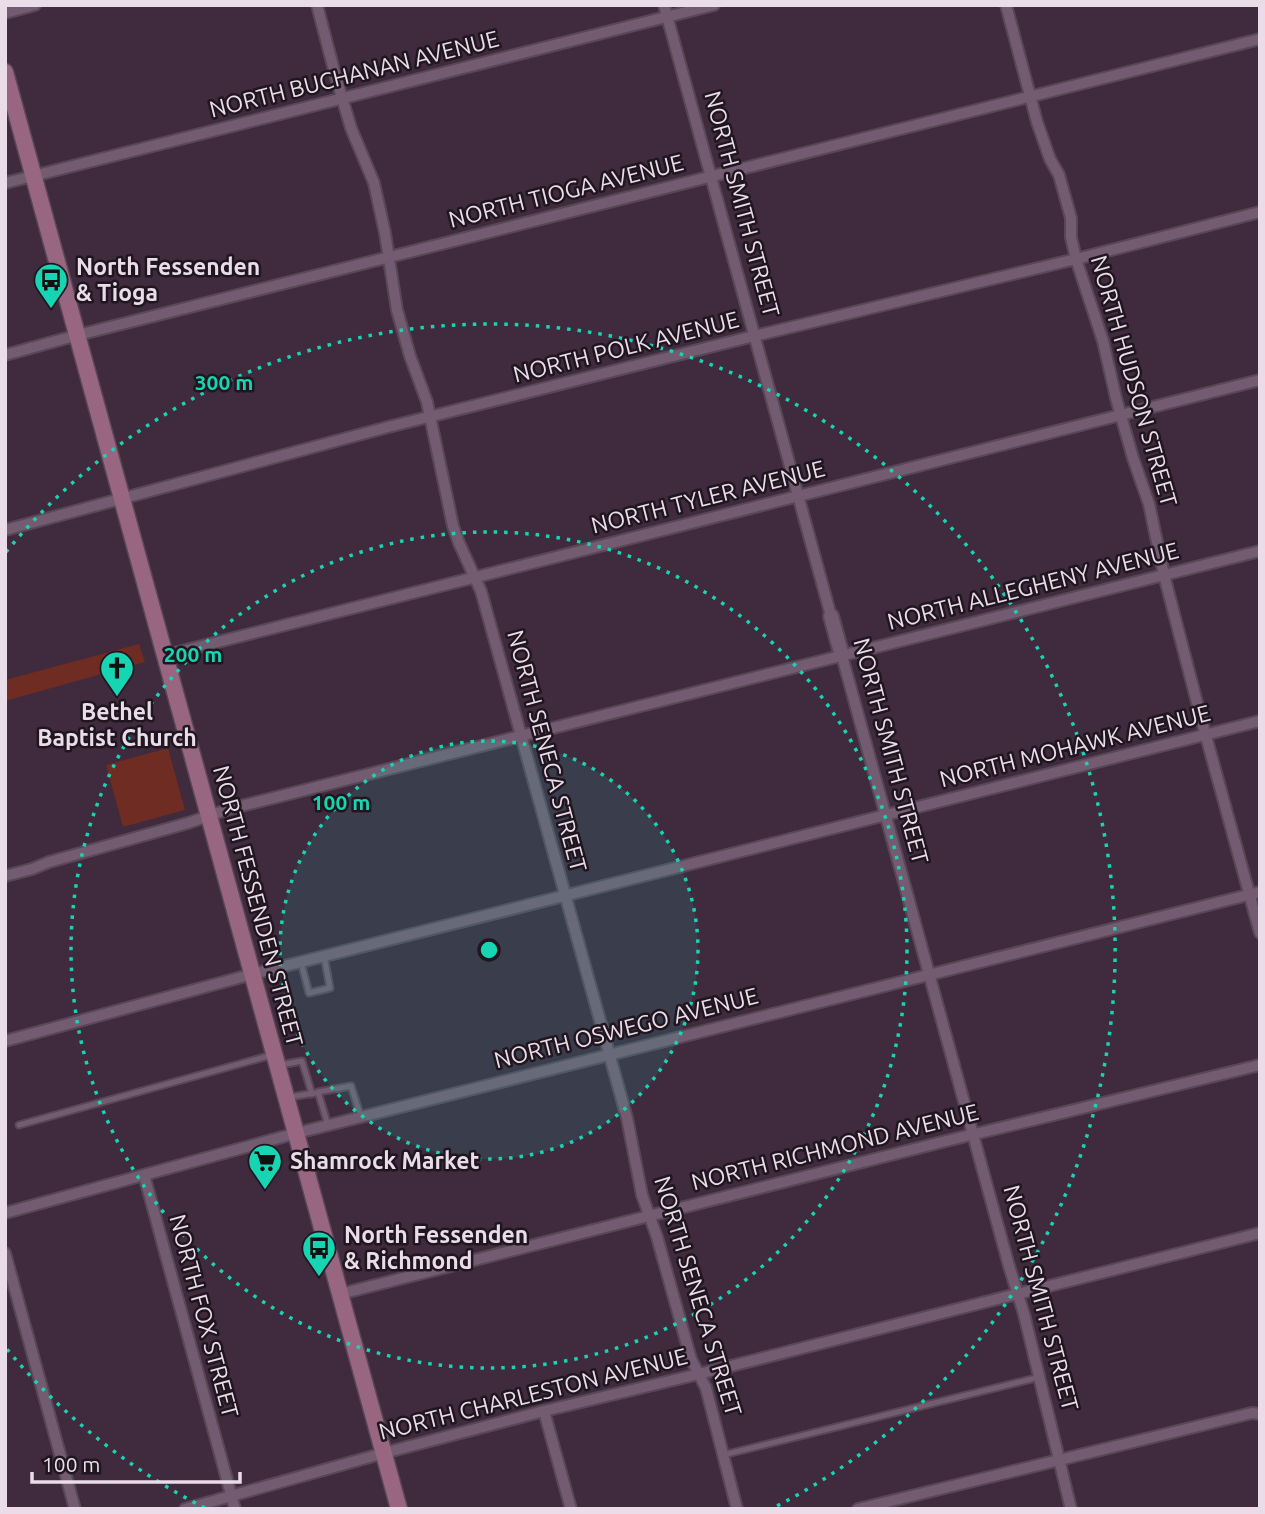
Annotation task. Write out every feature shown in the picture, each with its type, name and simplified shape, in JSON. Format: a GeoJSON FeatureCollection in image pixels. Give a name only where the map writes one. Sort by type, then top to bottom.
{"type":"FeatureCollection","features":[{"type":"Feature","properties":{"kind":"main road","name":"NORTH FESSENDEN STREET"},"geometry":{"type":"LineString","coordinates":[[5,72],[400,1509]]}},
{"type":"Feature","properties":{"kind":"street"},"geometry":{"type":"LineString","coordinates":[[5,13],[36,5]]}},
{"type":"Feature","properties":{"kind":"street","name":"NORTH SENECA STREET"},"geometry":{"type":"LineString","coordinates":[[317,5],[351,128],[374,183],[400,321],[427,402],[453,526],[481,591],[627,1118],[642,1195],[691,1359],[706,1388],[737,1509]]}},
{"type":"Feature","properties":{"kind":"street","name":"NORTH SMITH STREET"},"geometry":{"type":"LineString","coordinates":[[664,5],[1018,1293],[1071,1509]]}},
{"type":"Feature","properties":{"kind":"street","name":"NORTH BUCHANAN AVENUE"},"geometry":{"type":"LineString","coordinates":[[5,183],[714,5]]}},
{"type":"Feature","properties":{"kind":"street","name":"NORTH HUDSON STREET"},"geometry":{"type":"LineString","coordinates":[[1006,5],[1037,122],[1048,154],[1059,175],[1072,218],[1071,237],[1076,260],[1103,341],[1133,458],[1149,504],[1164,575],[1206,735],[1255,893],[1260,933]]}},
{"type":"Feature","properties":{"kind":"street","name":"NORTH TIOGA AVENUE"},"geometry":{"type":"LineString","coordinates":[[5,355],[1260,39]]}},
{"type":"Feature","properties":{"kind":"street","name":"NORTH POLK AVENUE"},"geometry":{"type":"LineString","coordinates":[[5,530],[388,427],[1076,260],[1260,212]]}},
{"type":"Feature","properties":{"kind":"street","name":"NORTH TYLER AVENUE"},"geometry":{"type":"LineString","coordinates":[[166,655],[1260,380]]}},
{"type":"Feature","properties":{"kind":"street","name":"NORTH ALLEGHENY AVENUE"},"geometry":{"type":"LineString","coordinates":[[5,876],[229,809],[1260,551]]}},
{"type":"Feature","properties":{"kind":"street","name":"NORTH MOHAWK AVENUE"},"geometry":{"type":"LineString","coordinates":[[5,1041],[253,974],[1260,721]]}},
{"type":"Feature","properties":{"kind":"street","name":"NORTH OSWEGO AVENUE"},"geometry":{"type":"LineString","coordinates":[[5,1213],[328,1125],[1255,893]]}},
{"type":"Feature","properties":{"kind":"street","name":"NORTH RICHMOND AVENUE"},"geometry":{"type":"LineString","coordinates":[[340,1294],[973,1134],[1260,1065]]}},
{"type":"Feature","properties":{"kind":"street","name":"NORTH FOX STREET"},"geometry":{"type":"LineString","coordinates":[[144,1175],[235,1509]]}},
{"type":"Feature","properties":{"kind":"street","name":"NORTH CHARLESTON AVENUE"},"geometry":{"type":"LineString","coordinates":[[185,1509],[544,1411],[1260,1233]]}},
{"type":"Feature","properties":{"kind":"street"},"geometry":{"type":"LineString","coordinates":[[5,1253],[75,1509]]}},
{"type":"Feature","properties":{"kind":"street"},"geometry":{"type":"LineString","coordinates":[[544,1411],[571,1509]]}},
{"type":"Feature","properties":{"kind":"street"},"geometry":{"type":"LineString","coordinates":[[858,1509],[1252,1413],[1260,1414]]}},
{"type":"Feature","properties":{"kind":"lane"},"geometry":{"type":"LineString","coordinates":[[301,962],[309,993],[330,988],[324,956]]}},
{"type":"Feature","properties":{"kind":"lane"},"geometry":{"type":"LineString","coordinates":[[19,1125],[276,1059],[302,1060],[328,1125]]}},
{"type":"Feature","properties":{"kind":"lane"},"geometry":{"type":"LineString","coordinates":[[287,1097],[351,1086],[361,1117]]}},
{"type":"Feature","properties":{"kind":"lane"},"geometry":{"type":"LineString","coordinates":[[723,1455],[1040,1377]]}},
{"type":"Feature","properties":{"kind":"shaded area"},"geometry":{"type":"Polygon","coordinates":[[[139,644],[145,662],[5,701],[5,680],[139,644]]]}},
{"type":"Feature","properties":{"kind":"shaded area"},"geometry":{"type":"Polygon","coordinates":[[[168,748],[185,810],[123,827],[106,765],[168,748]]]}},
{"type":"Feature","properties":{"kind":"place","name":"North Fessenden & Tioga"},"geometry":{"type":"Point","coordinates":[51,310]}},
{"type":"Feature","properties":{"kind":"place","name":"Bethel Baptist Church"},"geometry":{"type":"Point","coordinates":[117,698]}},
{"type":"Feature","properties":{"kind":"place","name":"Shamrock Market"},"geometry":{"type":"Point","coordinates":[265,1191]}},
{"type":"Feature","properties":{"kind":"place","name":"North Fessenden & Richmond"},"geometry":{"type":"Point","coordinates":[319,1278]}}]}
